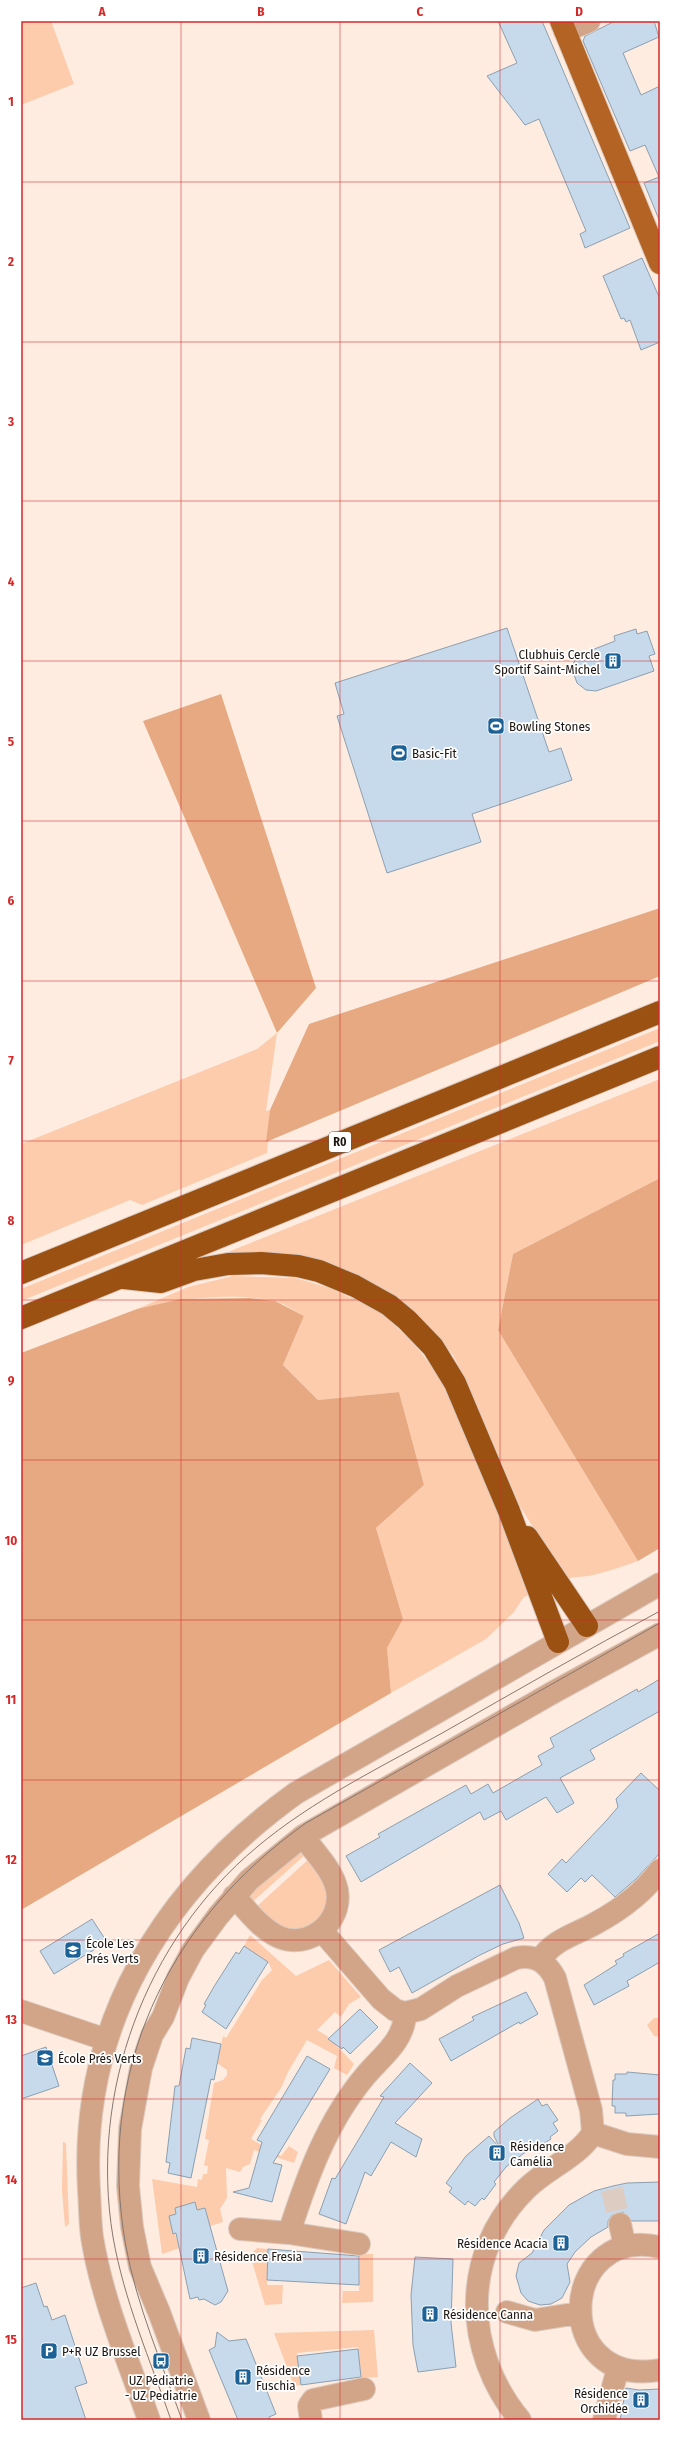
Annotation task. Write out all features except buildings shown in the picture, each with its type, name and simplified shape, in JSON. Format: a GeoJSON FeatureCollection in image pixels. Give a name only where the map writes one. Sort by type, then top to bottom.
{"type":"FeatureCollection","features":[{"type":"Feature","properties":{"kind":"highway","name":"R0"},"geometry":{"type":"LineString","coordinates":[[21,1273],[660,1012]]}},
{"type":"Feature","properties":{"kind":"highway"},"geometry":{"type":"LineString","coordinates":[[21,1318],[660,1057]]}},
{"type":"Feature","properties":{"kind":"highway"},"geometry":{"type":"LineString","coordinates":[[120,1278],[161,1282],[194,1270],[228,1264],[280,1264],[319,1271],[374,1296],[407,1320],[433,1347],[455,1382],[509,1511],[558,1642]]}},
{"type":"Feature","properties":{"kind":"highway"},"geometry":{"type":"LineString","coordinates":[[509,1511],[587,1626]]}},
{"type":"Feature","properties":{"kind":"main road"},"geometry":{"type":"LineString","coordinates":[[563,26],[660,263]]}},
{"type":"Feature","properties":{"kind":"street"},"geometry":{"type":"LineString","coordinates":[[563,26],[589,21]]}},
{"type":"Feature","properties":{"kind":"street"},"geometry":{"type":"LineString","coordinates":[[149,2420],[110,2309],[92,2235],[89,2180],[89,2131],[94,2095],[107,2040],[132,1979],[162,1924],[218,1858],[260,1819],[320,1779],[660,1584]]}},
{"type":"Feature","properties":{"kind":"street"},"geometry":{"type":"LineString","coordinates":[[199,2420],[160,2312],[140,2267],[128,2192],[131,2150],[130,2135],[141,2068],[152,2035],[163,2017],[178,1978],[190,1954],[234,1896],[268,1863],[303,1836],[552,1693],[660,1634]]}},
{"type":"Feature","properties":{"kind":"street"},"geometry":{"type":"LineString","coordinates":[[234,1896],[262,1926],[279,1937],[301,1940],[322,1931],[335,1912],[337,1890],[329,1873],[303,1836]]}},
{"type":"Feature","properties":{"kind":"street"},"geometry":{"type":"LineString","coordinates":[[540,1960],[549,1947],[565,1937],[597,1923],[622,1906],[660,1870]]}},
{"type":"Feature","properties":{"kind":"street"},"geometry":{"type":"LineString","coordinates":[[322,1931],[381,1999],[395,2010],[405,2013],[421,2009],[457,1986],[508,1961],[524,1957],[540,1960],[551,1970],[555,1978],[591,2110],[593,2133],[580,2149],[536,2179],[516,2199],[497,2227],[481,2269],[476,2312],[481,2346],[500,2393],[520,2420]]}},
{"type":"Feature","properties":{"kind":"street"},"geometry":{"type":"LineString","coordinates":[[21,2011],[107,2040]]}},
{"type":"Feature","properties":{"kind":"street"},"geometry":{"type":"LineString","coordinates":[[288,2233],[308,2174],[321,2145],[362,2080],[398,2040],[404,2028],[405,2013]]}},
{"type":"Feature","properties":{"kind":"street"},"geometry":{"type":"LineString","coordinates":[[593,2133],[627,2144],[660,2147]]}},
{"type":"Feature","properties":{"kind":"street"},"geometry":{"type":"LineString","coordinates":[[620,2224],[625,2247]]}},
{"type":"Feature","properties":{"kind":"street"},"geometry":{"type":"LineString","coordinates":[[240,2229],[288,2233],[359,2244]]}},
{"type":"Feature","properties":{"kind":"street"},"geometry":{"type":"LineString","coordinates":[[660,2247],[644,2245],[625,2247],[603,2258],[587,2277],[581,2295],[579,2313],[583,2330],[591,2346],[603,2359],[618,2368],[639,2373],[660,2370]]}},
{"type":"Feature","properties":{"kind":"street"},"geometry":{"type":"LineString","coordinates":[[507,2312],[535,2320],[579,2313]]}},
{"type":"Feature","properties":{"kind":"street"},"geometry":{"type":"LineString","coordinates":[[604,2420],[618,2368]]}},
{"type":"Feature","properties":{"kind":"street"},"geometry":{"type":"LineString","coordinates":[[311,2420],[309,2406],[313,2400],[364,2389]]}},
{"type":"Feature","properties":{"kind":"shaded area"},"geometry":{"type":"Polygon","coordinates":[[[21,21],[51,21],[74,84],[21,105],[21,21]]]}},
{"type":"Feature","properties":{"kind":"shaded area"},"geometry":{"type":"Polygon","coordinates":[[[221,694],[316,988],[277,1033],[143,721],[221,694]]]}},
{"type":"Feature","properties":{"kind":"shaded area"},"geometry":{"type":"Polygon","coordinates":[[[660,908],[660,976],[266,1142],[270,1110],[309,1024],[660,908]]]}},
{"type":"Feature","properties":{"kind":"shaded area"},"geometry":{"type":"Polygon","coordinates":[[[660,1028],[660,1041],[21,1301],[21,1289],[660,1028]]]}},
{"type":"Feature","properties":{"kind":"shaded area"},"geometry":{"type":"Polygon","coordinates":[[[277,1033],[266,1111],[270,1110],[267,1153],[142,1205],[130,1200],[21,1245],[21,1144],[257,1049],[277,1033]]]}},
{"type":"Feature","properties":{"kind":"shaded area"},"geometry":{"type":"Polygon","coordinates":[[[660,1079],[660,1178],[513,1254],[498,1330],[638,1561],[589,1576],[574,1577],[565,1580],[520,1506],[468,1384],[453,1355],[436,1335],[404,1304],[376,1285],[351,1274],[218,1256],[660,1079]]]}},
{"type":"Feature","properties":{"kind":"shaded area"},"geometry":{"type":"Polygon","coordinates":[[[660,1178],[660,1548],[638,1561],[498,1330],[513,1254],[660,1178]]]}},
{"type":"Feature","properties":{"kind":"shaded area"},"geometry":{"type":"Polygon","coordinates":[[[233,1276],[295,1278],[330,1288],[379,1311],[413,1342],[442,1381],[499,1515],[530,1594],[523,1598],[514,1612],[486,1639],[391,1693],[387,1648],[403,1619],[376,1528],[424,1485],[399,1392],[318,1400],[283,1365],[304,1316],[277,1302],[257,1298],[222,1297],[170,1302],[137,1309],[188,1287],[233,1276]]]}},
{"type":"Feature","properties":{"kind":"shaded area"},"geometry":{"type":"Polygon","coordinates":[[[250,1298],[275,1301],[304,1316],[283,1365],[318,1400],[399,1392],[424,1485],[376,1528],[403,1619],[387,1648],[391,1693],[21,1910],[21,1353],[137,1309],[181,1299],[250,1298]]]}},
{"type":"Feature","properties":{"kind":"shaded area"},"geometry":{"type":"Polygon","coordinates":[[[295,1849],[306,1854],[249,1905],[245,1897],[295,1849]]]}},
{"type":"Feature","properties":{"kind":"shaded area"},"geometry":{"type":"Polygon","coordinates":[[[310,1858],[325,1875],[329,1913],[297,1935],[253,1910],[310,1858]]]}},
{"type":"Feature","properties":{"kind":"shaded area"},"geometry":{"type":"Polygon","coordinates":[[[250,1935],[296,1976],[329,1960],[361,1997],[349,2004],[341,2017],[335,2012],[317,2030],[327,2036],[354,2064],[347,2075],[334,2068],[337,2056],[307,2040],[288,2072],[281,2088],[260,2119],[262,2120],[251,2139],[281,2156],[289,2146],[298,2152],[294,2163],[254,2150],[250,2164],[243,2167],[240,2172],[226,2168],[227,2198],[220,2209],[223,2222],[210,2226],[205,2208],[197,2210],[195,2202],[175,2208],[176,2214],[169,2217],[180,2248],[162,2254],[152,2179],[197,2187],[198,2179],[202,2180],[203,2174],[207,2174],[208,2166],[204,2165],[209,2140],[205,2139],[214,2083],[223,2080],[227,2075],[227,2070],[217,2063],[223,2036],[226,2038],[262,1980],[272,1970],[268,1962],[244,1946],[250,1935]]]}},
{"type":"Feature","properties":{"kind":"shaded area"},"geometry":{"type":"Polygon","coordinates":[[[654,2018],[660,2018],[660,2037],[654,2036],[647,2025],[654,2018]]]}},
{"type":"Feature","properties":{"kind":"shaded area"},"geometry":{"type":"Polygon","coordinates":[[[63,2142],[66,2143],[69,2224],[65,2227],[62,2190],[63,2142]]]}},
{"type":"Feature","properties":{"kind":"shaded area"},"geometry":{"type":"Polygon","coordinates":[[[257,2248],[268,2249],[267,2285],[283,2285],[282,2304],[265,2305],[250,2255],[257,2248]]]}},
{"type":"Feature","properties":{"kind":"shaded area"},"geometry":{"type":"Polygon","coordinates":[[[360,2254],[373,2254],[373,2302],[342,2303],[343,2291],[359,2291],[360,2254]]]}},
{"type":"Feature","properties":{"kind":"shaded area"},"geometry":{"type":"Polygon","coordinates":[[[374,2330],[378,2377],[361,2378],[358,2347],[297,2353],[301,2385],[294,2386],[274,2333],[374,2330]]]}},
{"type":"Feature","properties":{"kind":"tunnel"},"geometry":{"type":"LineString","coordinates":[[612,2189],[620,2224]]}},
{"type":"Feature","properties":{"kind":"tram line"},"geometry":{"type":"LineString","coordinates":[[171,2420],[138,2330],[124,2284],[113,2237],[108,2183],[110,2128],[118,2075],[134,2023],[156,1973],[184,1927],[218,1885],[257,1847],[301,1814],[372,1771],[660,1611]]}},
{"type":"Feature","properties":{"kind":"tram line"},"geometry":{"type":"LineString","coordinates":[[182,2420],[143,2313],[131,2269],[126,2247],[119,2183],[121,2122],[132,2063],[152,2008],[179,1955],[214,1907],[257,1863],[306,1823],[660,1623]]}},
{"type":"Feature","properties":{"kind":"place","name":"Clubhuis Cercle Sportif Saint-Michel"},"geometry":{"type":"Point","coordinates":[613,661]}},
{"type":"Feature","properties":{"kind":"place","name":"Bowling Stones"},"geometry":{"type":"Point","coordinates":[496,726]}},
{"type":"Feature","properties":{"kind":"place","name":"Basic-Fit"},"geometry":{"type":"Point","coordinates":[399,753]}},
{"type":"Feature","properties":{"kind":"place","name":"École Les Prés Verts"},"geometry":{"type":"Point","coordinates":[73,1950]}},
{"type":"Feature","properties":{"kind":"place","name":"École Prés Verts"},"geometry":{"type":"Point","coordinates":[45,2058]}},
{"type":"Feature","properties":{"kind":"place","name":"Résidence Camélia"},"geometry":{"type":"Point","coordinates":[497,2153]}},
{"type":"Feature","properties":{"kind":"place","name":"Résidence Acacia"},"geometry":{"type":"Point","coordinates":[561,2243]}},
{"type":"Feature","properties":{"kind":"place","name":"Résidence Fresia"},"geometry":{"type":"Point","coordinates":[201,2256]}},
{"type":"Feature","properties":{"kind":"place","name":"Résidence Canna"},"geometry":{"type":"Point","coordinates":[430,2314]}},
{"type":"Feature","properties":{"kind":"place","name":"P+R UZ Brussel"},"geometry":{"type":"Point","coordinates":[49,2351]}},
{"type":"Feature","properties":{"kind":"place","name":"UZ Pédiatrie - UZ Pediatrie"},"geometry":{"type":"Point","coordinates":[161,2361]}},
{"type":"Feature","properties":{"kind":"place","name":"Résidence Fuschia"},"geometry":{"type":"Point","coordinates":[243,2377]}},
{"type":"Feature","properties":{"kind":"place","name":"Résidence Orchidée"},"geometry":{"type":"Point","coordinates":[641,2400]}}]}
